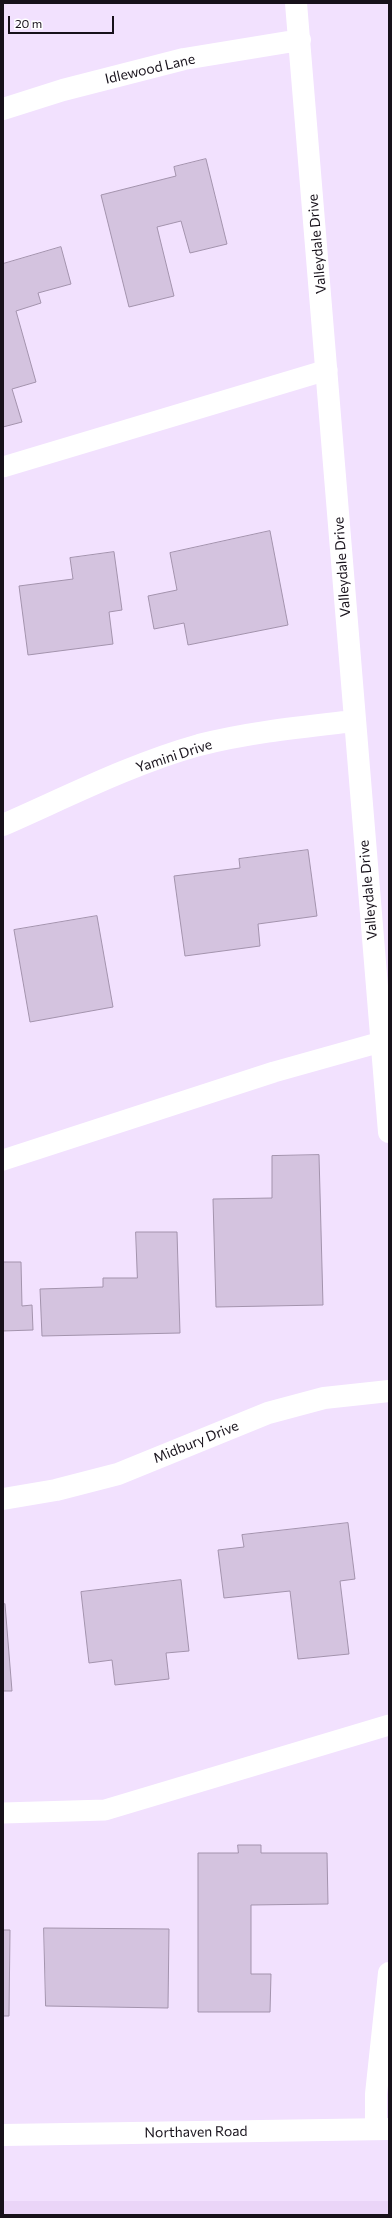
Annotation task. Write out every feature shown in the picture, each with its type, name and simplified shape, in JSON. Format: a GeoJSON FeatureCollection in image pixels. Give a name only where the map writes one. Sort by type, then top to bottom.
{"type":"FeatureCollection","features":[{"type":"Feature","properties":{"kind":"street","name":"Valleydale Drive"},"geometry":{"type":"LineString","coordinates":[[296,3],[389,1132]]}},
{"type":"Feature","properties":{"kind":"street","name":"Idlewood Lane"},"geometry":{"type":"LineString","coordinates":[[3,109],[63,90],[184,59],[300,40]]}},
{"type":"Feature","properties":{"kind":"street","name":"Yamini Drive"},"geometry":{"type":"LineString","coordinates":[[3,825],[148,762],[199,745],[269,730],[354,721]]}},
{"type":"Feature","properties":{"kind":"street","name":"Midbury Drive"},"geometry":{"type":"LineString","coordinates":[[3,1499],[56,1490],[118,1474],[268,1413],[324,1398],[389,1391]]}},
{"type":"Feature","properties":{"kind":"street"},"geometry":{"type":"LineString","coordinates":[[382,2129],[376,2094],[389,1973]]}},
{"type":"Feature","properties":{"kind":"street","name":"Northaven Road"},"geometry":{"type":"LineString","coordinates":[[3,2135],[382,2129]]}},
{"type":"Feature","properties":{"kind":"lane"},"geometry":{"type":"LineString","coordinates":[[3,467],[327,370]]}},
{"type":"Feature","properties":{"kind":"lane"},"geometry":{"type":"LineString","coordinates":[[3,1160],[274,1072],[381,1042]]}},
{"type":"Feature","properties":{"kind":"lane"},"geometry":{"type":"LineString","coordinates":[[3,1813],[105,1810],[389,1724]]}},
{"type":"Feature","properties":{"kind":"shaded area"},"geometry":{"type":"Polygon","coordinates":[[[3,2201],[389,2201],[389,2215],[3,2215],[3,2201]]]}},
{"type":"Feature","properties":{"kind":"building"},"geometry":{"type":"Polygon","coordinates":[[[206,159],[227,244],[190,253],[181,221],[157,227],[174,296],[129,307],[101,195],[176,176],[174,167],[206,159]]]}},
{"type":"Feature","properties":{"kind":"building"},"geometry":{"type":"Polygon","coordinates":[[[61,247],[71,284],[38,293],[41,303],[16,311],[36,382],[12,389],[22,422],[3,427],[3,264],[61,247]]]}},
{"type":"Feature","properties":{"kind":"building"},"geometry":{"type":"Polygon","coordinates":[[[270,531],[288,625],[188,645],[184,623],[154,629],[148,596],[177,590],[170,553],[270,531]]]}},
{"type":"Feature","properties":{"kind":"building"},"geometry":{"type":"Polygon","coordinates":[[[114,552],[122,610],[109,612],[113,644],[28,655],[19,586],[73,579],[70,558],[114,552]]]}},
{"type":"Feature","properties":{"kind":"building"},"geometry":{"type":"Polygon","coordinates":[[[308,850],[317,916],[258,924],[260,946],[185,956],[174,876],[240,868],[239,859],[308,850]]]}},
{"type":"Feature","properties":{"kind":"building"},"geometry":{"type":"Polygon","coordinates":[[[97,916],[113,1007],[30,1022],[14,930],[97,916]]]}},
{"type":"Feature","properties":{"kind":"building"},"geometry":{"type":"Polygon","coordinates":[[[319,1155],[323,1305],[216,1307],[213,1199],[272,1198],[272,1156],[319,1155]]]}},
{"type":"Feature","properties":{"kind":"building"},"geometry":{"type":"Polygon","coordinates":[[[136,1232],[177,1232],[180,1333],[42,1336],[40,1289],[103,1287],[103,1278],[137,1278],[136,1232]]]}},
{"type":"Feature","properties":{"kind":"building"},"geometry":{"type":"Polygon","coordinates":[[[3,1262],[21,1262],[22,1306],[32,1305],[33,1330],[3,1331],[3,1262]]]}},
{"type":"Feature","properties":{"kind":"building"},"geometry":{"type":"Polygon","coordinates":[[[348,1523],[355,1579],[340,1581],[349,1654],[298,1659],[290,1591],[224,1598],[218,1550],[244,1547],[242,1535],[348,1523]]]}},
{"type":"Feature","properties":{"kind":"building"},"geometry":{"type":"Polygon","coordinates":[[[181,1580],[189,1651],[166,1653],[169,1679],[115,1685],[112,1660],[89,1663],[81,1592],[181,1580]]]}},
{"type":"Feature","properties":{"kind":"building"},"geometry":{"type":"Polygon","coordinates":[[[5,1604],[12,1691],[3,1691],[3,1605],[5,1604]]]}},
{"type":"Feature","properties":{"kind":"building"},"geometry":{"type":"Polygon","coordinates":[[[238,1845],[261,1845],[261,1853],[327,1853],[328,1904],[251,1905],[251,1974],[271,1974],[270,2012],[198,2012],[198,1853],[238,1853],[238,1845]]]}},
{"type":"Feature","properties":{"kind":"building"},"geometry":{"type":"Polygon","coordinates":[[[44,1928],[169,1929],[168,2008],[46,2006],[44,1928]]]}},
{"type":"Feature","properties":{"kind":"building"},"geometry":{"type":"Polygon","coordinates":[[[3,1930],[10,1930],[9,2016],[3,2016],[3,1930]]]}}]}
